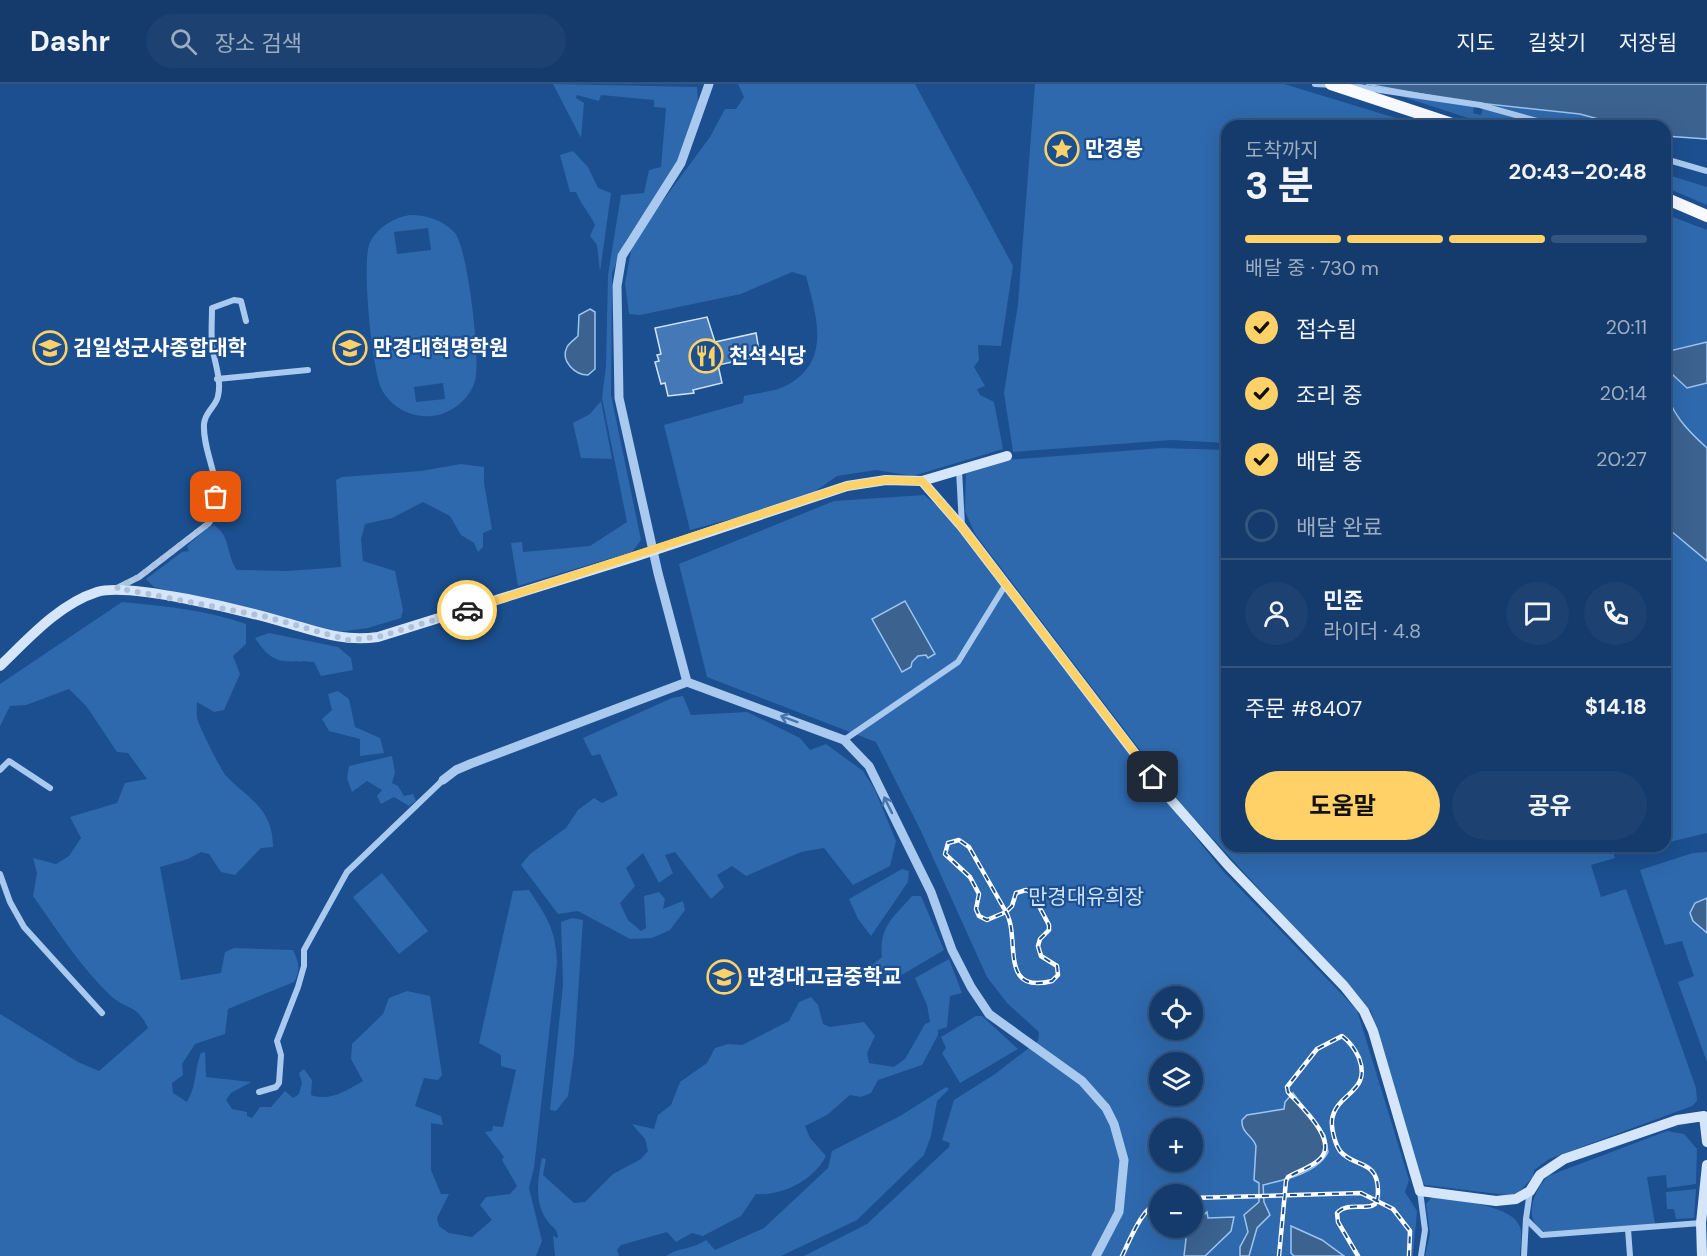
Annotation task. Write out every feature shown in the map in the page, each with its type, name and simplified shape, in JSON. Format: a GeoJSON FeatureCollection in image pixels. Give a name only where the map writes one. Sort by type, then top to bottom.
{"type":"FeatureCollection","features":[{"type":"Feature","properties":{"kind":"highway"},"geometry":{"type":"LineString","coordinates":[[1331,84],[1440,120]]}},
{"type":"Feature","properties":{"kind":"highway"},"geometry":{"type":"LineString","coordinates":[[1671,201],[1707,216]]}},
{"type":"Feature","properties":{"kind":"main road"},"geometry":{"type":"LineString","coordinates":[[0,666],[55,616],[84,598],[117,588],[267,617],[348,640],[360,639],[427,623],[847,486],[886,480],[922,481],[1007,456]]}},
{"type":"Feature","properties":{"kind":"main road"},"geometry":{"type":"LineString","coordinates":[[922,481],[962,527],[1165,793],[1228,865],[1344,986],[1364,1011],[1373,1031],[1420,1191],[1496,1201],[1516,1199],[1530,1191],[1540,1175],[1564,1159],[1677,1120],[1704,1116],[1707,1142]]}},
{"type":"Feature","properties":{"kind":"main road"},"geometry":{"type":"LineString","coordinates":[[1702,1256],[1701,1223],[1707,1165]]}},
{"type":"Feature","properties":{"kind":"street"},"geometry":{"type":"LineString","coordinates":[[687,682],[619,398],[618,269],[627,244],[681,164],[710,84]]}},
{"type":"Feature","properties":{"kind":"street"},"geometry":{"type":"LineString","coordinates":[[1315,84],[1377,88],[1480,105],[1534,120]]}},
{"type":"Feature","properties":{"kind":"street"},"geometry":{"type":"LineString","coordinates":[[1671,161],[1707,171]]}},
{"type":"Feature","properties":{"kind":"street"},"geometry":{"type":"LineString","coordinates":[[117,588],[139,577],[209,523],[216,511],[215,482],[204,426],[206,412],[218,399],[218,379],[212,344],[212,308],[234,300],[241,301],[246,321]]}},
{"type":"Feature","properties":{"kind":"street"},"geometry":{"type":"LineString","coordinates":[[218,379],[308,370]]}},
{"type":"Feature","properties":{"kind":"street"},"geometry":{"type":"LineString","coordinates":[[959,471],[962,527]]}},
{"type":"Feature","properties":{"kind":"street"},"geometry":{"type":"LineString","coordinates":[[844,740],[958,662],[1006,584]]}},
{"type":"Feature","properties":{"kind":"street"},"geometry":{"type":"LineString","coordinates":[[259,1092],[276,1087],[279,1083],[281,1055],[277,1041],[298,987],[304,950],[347,872],[443,780],[456,770],[470,764],[687,682],[844,740],[869,766],[914,857],[952,950],[971,987],[989,1014],[1082,1081],[1106,1108],[1114,1124],[1124,1160],[1119,1212],[1096,1256]]}},
{"type":"Feature","properties":{"kind":"street"},"geometry":{"type":"LineString","coordinates":[[0,770],[9,761],[50,788]]}},
{"type":"Feature","properties":{"kind":"street"},"geometry":{"type":"LineString","coordinates":[[0,874],[10,902],[24,927],[102,1013]]}},
{"type":"Feature","properties":{"kind":"street"},"geometry":{"type":"LineString","coordinates":[[1420,1191],[1425,1230],[1421,1256]]}},
{"type":"Feature","properties":{"kind":"street"},"geometry":{"type":"LineString","coordinates":[[1524,1256],[1530,1191]]}},
{"type":"Feature","properties":{"kind":"street"},"geometry":{"type":"LineString","coordinates":[[1526,1219],[1542,1235],[1552,1236],[1701,1223]]}},
{"type":"Feature","properties":{"kind":"street"},"geometry":{"type":"LineString","coordinates":[[1628,1229],[1630,1256]]}},
{"type":"Feature","properties":{"kind":"green space"},"geometry":{"type":"Polygon","coordinates":[[[553,84],[697,87],[698,104],[677,165],[625,242],[612,273],[611,395],[641,540],[632,552],[518,586],[511,543],[522,542],[523,552],[590,546],[627,522],[602,398],[606,366],[608,275],[621,195],[644,193],[649,170],[661,167],[666,108],[654,107],[654,100],[601,95],[599,101],[577,95],[576,98],[584,103],[581,138],[553,84]]]}},
{"type":"Feature","properties":{"kind":"green space"},"geometry":{"type":"Polygon","coordinates":[[[738,84],[915,84],[1013,266],[1001,346],[978,345],[979,360],[974,367],[985,386],[977,389],[980,395],[994,402],[1003,449],[913,476],[876,470],[837,476],[813,493],[761,511],[690,530],[664,425],[743,403],[744,396],[781,388],[797,378],[808,367],[815,354],[817,339],[817,324],[806,276],[792,272],[741,294],[640,315],[629,314],[625,283],[633,241],[710,137],[725,109],[736,109],[744,97],[738,84]]]}},
{"type":"Feature","properties":{"kind":"green space"},"geometry":{"type":"Polygon","coordinates":[[[1035,84],[1284,84],[1402,120],[1221,120],[1221,443],[1171,440],[1013,452],[1004,393],[1018,304],[1035,84]]]}},
{"type":"Feature","properties":{"kind":"green space"},"geometry":{"type":"Polygon","coordinates":[[[1394,94],[1474,106],[1473,113],[1481,115],[1483,108],[1524,120],[1474,120],[1394,94]]]}},
{"type":"Feature","properties":{"kind":"green space"},"geometry":{"type":"Polygon","coordinates":[[[1496,106],[1580,114],[1602,120],[1544,120],[1496,106]]]}},
{"type":"Feature","properties":{"kind":"green space"},"geometry":{"type":"Polygon","coordinates":[[[573,151],[588,167],[598,188],[611,193],[600,272],[597,245],[590,236],[595,225],[576,192],[570,192],[560,155],[573,151]]]}},
{"type":"Feature","properties":{"kind":"green space"},"geometry":{"type":"Polygon","coordinates":[[[1671,176],[1707,187],[1707,205],[1671,190],[1671,176]]]}},
{"type":"Feature","properties":{"kind":"green space"},"geometry":{"type":"Polygon","coordinates":[[[404,216],[429,217],[455,233],[460,243],[469,282],[475,329],[475,381],[464,400],[439,415],[417,415],[391,402],[382,390],[378,379],[371,340],[367,292],[370,242],[382,227],[404,216]],[[428,228],[394,232],[397,254],[431,250],[428,228]],[[443,383],[414,387],[416,402],[445,399],[443,383]]]}},
{"type":"Feature","properties":{"kind":"green space"},"geometry":{"type":"Polygon","coordinates":[[[1671,216],[1707,230],[1707,833],[1671,842],[1671,216]]]}},
{"type":"Feature","properties":{"kind":"green space"},"geometry":{"type":"Polygon","coordinates":[[[601,401],[612,459],[581,458],[573,423],[590,414],[601,401]]]}},
{"type":"Feature","properties":{"kind":"green space"},"geometry":{"type":"Polygon","coordinates":[[[1162,448],[1221,450],[1221,848],[1182,805],[975,534],[965,511],[966,473],[1005,460],[1162,448]]]}},
{"type":"Feature","properties":{"kind":"green space"},"geometry":{"type":"Polygon","coordinates":[[[461,464],[484,467],[484,483],[492,529],[483,533],[483,547],[478,552],[474,543],[461,535],[450,516],[423,502],[392,518],[365,524],[361,539],[363,561],[395,571],[403,610],[401,618],[368,628],[338,632],[154,587],[146,579],[182,552],[189,551],[187,546],[207,528],[214,525],[226,540],[237,570],[288,571],[341,567],[336,480],[342,477],[421,471],[461,464]]]}},
{"type":"Feature","properties":{"kind":"green space","name":"만경대유희장"},"geometry":{"type":"Polygon","coordinates":[[[924,495],[946,513],[1160,793],[1222,870],[1357,1010],[1409,1180],[1405,1192],[1417,1211],[1413,1256],[804,1256],[867,1224],[949,1147],[950,1143],[942,1140],[954,1100],[995,1074],[1038,1041],[1039,1032],[1007,1003],[987,977],[920,829],[876,742],[707,677],[679,564],[834,501],[924,495]]]}},
{"type":"Feature","properties":{"kind":"green space"},"geometry":{"type":"Polygon","coordinates":[[[122,602],[201,612],[246,624],[246,644],[233,656],[240,674],[224,710],[214,712],[197,702],[197,717],[226,776],[264,814],[272,834],[273,847],[261,848],[235,875],[221,872],[209,854],[201,852],[188,859],[160,867],[181,980],[221,973],[225,952],[234,948],[293,950],[298,966],[298,974],[294,982],[228,1009],[225,1034],[195,1044],[182,1064],[183,1075],[172,1083],[173,1093],[187,1102],[201,1053],[205,1052],[206,1077],[251,1082],[231,1093],[226,1100],[232,1109],[247,1112],[247,1116],[252,1118],[260,1107],[271,1107],[285,1091],[293,1098],[299,1094],[302,1083],[299,1073],[304,1069],[312,1080],[311,1095],[325,1097],[338,1094],[363,1081],[351,1059],[352,1044],[383,1014],[389,998],[407,991],[430,996],[442,1075],[438,1080],[424,1078],[415,1106],[441,1116],[443,1125],[431,1123],[431,1170],[441,1194],[449,1194],[437,1218],[439,1226],[449,1233],[472,1237],[492,1220],[480,1205],[486,1197],[510,1194],[517,1186],[502,1160],[504,1157],[485,1132],[492,1131],[493,1126],[503,1127],[516,1070],[501,1066],[501,1055],[479,1043],[513,891],[529,890],[549,924],[555,941],[557,963],[534,1168],[529,1188],[542,1241],[536,1256],[0,1256],[0,1014],[78,1062],[99,1071],[148,1028],[136,1011],[117,1001],[90,973],[33,896],[37,873],[33,858],[56,864],[69,856],[81,838],[70,817],[117,803],[125,783],[147,779],[128,753],[117,752],[87,707],[69,689],[26,705],[10,706],[0,726],[0,684],[122,602]]]}},
{"type":"Feature","properties":{"kind":"green space"},"geometry":{"type":"Polygon","coordinates":[[[269,633],[338,647],[351,658],[353,670],[321,676],[314,662],[273,658],[255,638],[269,633]]]}},
{"type":"Feature","properties":{"kind":"green space"},"geometry":{"type":"Polygon","coordinates":[[[338,691],[349,699],[355,727],[380,738],[384,753],[360,756],[360,739],[329,731],[322,719],[332,710],[328,694],[338,691]]]}},
{"type":"Feature","properties":{"kind":"green space"},"geometry":{"type":"Polygon","coordinates":[[[683,696],[691,715],[747,712],[800,738],[810,750],[826,744],[863,771],[875,790],[896,841],[890,866],[853,885],[824,848],[801,852],[746,876],[732,866],[717,875],[724,887],[711,899],[675,852],[665,855],[673,873],[659,883],[643,853],[626,868],[635,886],[620,903],[628,920],[641,931],[646,928],[644,896],[659,892],[665,899],[663,909],[683,901],[685,910],[670,930],[652,938],[630,939],[578,911],[558,914],[521,865],[530,854],[566,828],[578,810],[594,798],[602,803],[618,795],[600,754],[592,756],[583,738],[672,698],[683,696]]]}},
{"type":"Feature","properties":{"kind":"green space"},"geometry":{"type":"Polygon","coordinates":[[[392,756],[395,773],[392,783],[398,786],[404,796],[413,794],[416,801],[409,806],[394,797],[381,804],[377,796],[382,790],[367,781],[352,792],[347,778],[349,766],[392,756]]]}},
{"type":"Feature","properties":{"kind":"green space"},"geometry":{"type":"Polygon","coordinates":[[[1225,852],[1613,852],[1615,858],[1591,865],[1601,897],[1626,889],[1696,1088],[1697,1101],[1692,1106],[1549,1159],[1534,1170],[1533,1177],[1515,1196],[1425,1185],[1418,1178],[1371,1011],[1225,852]]]}},
{"type":"Feature","properties":{"kind":"green space"},"geometry":{"type":"Polygon","coordinates":[[[1707,852],[1707,898],[1695,903],[1701,930],[1707,933],[1707,1062],[1678,982],[1694,976],[1682,941],[1665,945],[1640,870],[1693,853],[1707,852]]]}},
{"type":"Feature","properties":{"kind":"green space"},"geometry":{"type":"Polygon","coordinates":[[[902,869],[909,871],[908,882],[871,936],[858,919],[849,899],[902,869]]]}},
{"type":"Feature","properties":{"kind":"green space"},"geometry":{"type":"Polygon","coordinates":[[[382,873],[428,931],[399,954],[353,897],[382,873]]]}},
{"type":"Feature","properties":{"kind":"green space"},"geometry":{"type":"Polygon","coordinates":[[[912,896],[921,896],[944,950],[893,980],[871,966],[882,957],[883,937],[889,923],[912,896]]]}},
{"type":"Feature","properties":{"kind":"green space"},"geometry":{"type":"Polygon","coordinates":[[[572,918],[583,920],[574,1054],[568,1096],[556,1111],[550,1110],[563,985],[561,922],[572,918]]]}},
{"type":"Feature","properties":{"kind":"green space"},"geometry":{"type":"Polygon","coordinates":[[[949,959],[962,993],[950,996],[947,1027],[938,1030],[938,1035],[922,1065],[878,1080],[871,1093],[861,1097],[850,1095],[827,1115],[805,1126],[810,1138],[826,1156],[821,1165],[806,1179],[777,1192],[756,1194],[741,1216],[703,1236],[692,1233],[676,1242],[667,1232],[621,1245],[617,1250],[619,1256],[555,1256],[553,1236],[558,1238],[558,1235],[542,1212],[538,1197],[542,1158],[546,1159],[543,1175],[574,1203],[585,1202],[613,1174],[641,1159],[648,1151],[645,1139],[632,1124],[654,1129],[658,1115],[671,1105],[680,1082],[707,1063],[715,1048],[728,1044],[742,1045],[789,1021],[799,1002],[811,997],[818,1005],[823,1024],[830,1027],[864,1022],[875,1036],[867,1053],[869,1063],[894,1067],[905,1059],[925,1024],[930,1022],[927,1005],[915,978],[949,959]]]}},
{"type":"Feature","properties":{"kind":"green space"},"geometry":{"type":"Polygon","coordinates":[[[976,1016],[982,1016],[1018,1049],[960,1083],[942,1053],[946,1048],[941,1037],[976,1016]]]}},
{"type":"Feature","properties":{"kind":"green space"},"geometry":{"type":"Polygon","coordinates":[[[946,1087],[949,1089],[937,1101],[931,1136],[924,1155],[857,1220],[781,1256],[666,1256],[706,1240],[715,1250],[764,1228],[828,1168],[832,1151],[900,1116],[946,1087]]]}},
{"type":"Feature","properties":{"kind":"green space"},"geometry":{"type":"Polygon","coordinates":[[[1667,1131],[1684,1134],[1697,1149],[1696,1184],[1667,1188],[1666,1175],[1647,1177],[1655,1224],[1545,1232],[1533,1221],[1532,1205],[1538,1189],[1548,1176],[1667,1131]]]}},
{"type":"Feature","properties":{"kind":"green space"},"geometry":{"type":"Polygon","coordinates":[[[1696,1189],[1694,1218],[1676,1219],[1674,1209],[1667,1209],[1666,1192],[1696,1189]]]}},
{"type":"Feature","properties":{"kind":"green space"},"geometry":{"type":"Polygon","coordinates":[[[1433,1196],[1495,1208],[1515,1219],[1521,1230],[1520,1256],[1425,1256],[1430,1234],[1426,1204],[1433,1196]]]}},
{"type":"Feature","properties":{"kind":"shaded area"},"geometry":{"type":"Polygon","coordinates":[[[1366,84],[1707,84],[1707,139],[1671,136],[1671,120],[1602,120],[1580,114],[1460,101],[1366,84]]]}},
{"type":"Feature","properties":{"kind":"shaded area"},"geometry":{"type":"Polygon","coordinates":[[[590,309],[595,312],[595,369],[588,375],[578,373],[570,366],[565,352],[578,336],[579,315],[590,309]]]}},
{"type":"Feature","properties":{"kind":"shaded area"},"geometry":{"type":"Polygon","coordinates":[[[1707,342],[1707,383],[1687,388],[1671,374],[1671,351],[1707,342]]]}},
{"type":"Feature","properties":{"kind":"shaded area"},"geometry":{"type":"Polygon","coordinates":[[[1671,405],[1686,427],[1707,448],[1707,561],[1671,531],[1671,405]]]}},
{"type":"Feature","properties":{"kind":"shaded area"},"geometry":{"type":"Polygon","coordinates":[[[905,601],[935,654],[928,658],[926,655],[918,656],[912,662],[911,667],[902,672],[872,619],[905,601]]]}},
{"type":"Feature","properties":{"kind":"shaded area"},"geometry":{"type":"Polygon","coordinates":[[[1707,898],[1707,933],[1693,921],[1690,913],[1695,903],[1707,898]]]}},
{"type":"Feature","properties":{"kind":"shaded area"},"geometry":{"type":"Polygon","coordinates":[[[1293,1093],[1325,1135],[1328,1152],[1317,1165],[1309,1170],[1263,1185],[1264,1202],[1270,1215],[1257,1228],[1249,1256],[1240,1256],[1240,1247],[1248,1232],[1244,1215],[1259,1202],[1259,1183],[1254,1180],[1256,1146],[1243,1128],[1242,1120],[1247,1115],[1284,1109],[1285,1102],[1293,1093]]]}},
{"type":"Feature","properties":{"kind":"shaded area"},"geometry":{"type":"Polygon","coordinates":[[[1207,1212],[1208,1218],[1234,1217],[1231,1231],[1205,1256],[1184,1256],[1186,1238],[1203,1238],[1203,1216],[1207,1212]]]}},
{"type":"Feature","properties":{"kind":"shaded area"},"geometry":{"type":"Polygon","coordinates":[[[1291,1226],[1322,1240],[1344,1256],[1294,1256],[1291,1253],[1291,1226]]]}},
{"type":"Feature","properties":{"kind":"building","name":"천석식당"},"geometry":{"type":"Polygon","coordinates":[[[707,317],[715,342],[756,333],[759,350],[754,351],[756,357],[718,365],[722,383],[693,390],[694,393],[668,396],[665,383],[661,384],[655,362],[659,361],[657,355],[661,354],[655,328],[707,317]]]}},
{"type":"Feature","properties":{"kind":"railway"},"geometry":{"type":"LineString","coordinates":[[1006,912],[969,847],[959,840],[948,843],[945,854],[970,877],[979,894],[976,909],[979,916],[987,920],[1006,912],[1012,906],[1016,893],[1026,890],[1032,893],[1049,925],[1049,930],[1040,939],[1038,946],[1041,956],[1057,966],[1058,975],[1052,981],[1035,983],[1024,980],[1018,972],[1014,962],[1010,923],[1006,912]]}},
{"type":"Feature","properties":{"kind":"railway"},"geometry":{"type":"LineString","coordinates":[[1279,1256],[1286,1181],[1288,1177],[1318,1161],[1325,1150],[1321,1132],[1288,1092],[1287,1087],[1317,1049],[1342,1036],[1356,1052],[1362,1070],[1357,1086],[1335,1111],[1332,1120],[1334,1136],[1340,1151],[1370,1169],[1377,1181],[1378,1191],[1377,1201],[1372,1206],[1346,1208],[1337,1213],[1338,1222],[1358,1256]]}},
{"type":"Feature","properties":{"kind":"railway"},"geometry":{"type":"LineString","coordinates":[[1203,1198],[1361,1193],[1393,1209],[1410,1231],[1409,1256]]}},
{"type":"Feature","properties":{"kind":"railway"},"geometry":{"type":"LineString","coordinates":[[1122,1256],[1142,1217],[1149,1209]]}},
{"type":"Feature","properties":{"kind":"way so far"},"geometry":{"type":"LineString","coordinates":[[216,497],[216,511],[209,523],[139,577],[117,588],[267,617],[348,640],[378,637],[467,610]]}},
{"type":"Feature","properties":{"kind":"place","name":"만경봉"},"geometry":{"type":"Point","coordinates":[1062,149]}},
{"type":"Feature","properties":{"kind":"place","name":"김일성군사종합대학"},"geometry":{"type":"Point","coordinates":[50,348]}},
{"type":"Feature","properties":{"kind":"place","name":"만경대혁명학원"},"geometry":{"type":"Point","coordinates":[350,348]}},
{"type":"Feature","properties":{"kind":"place","name":"천석식당"},"geometry":{"type":"Point","coordinates":[706,356]}},
{"type":"Feature","properties":{"kind":"place","name":"만경대고급중학교"},"geometry":{"type":"Point","coordinates":[724,977]}},
{"type":"Feature","properties":{"kind":"route"},"geometry":{"type":"LineString","coordinates":[[467,610],[792,506],[847,486],[886,480],[922,481],[962,527],[1153,777]]}}]}
